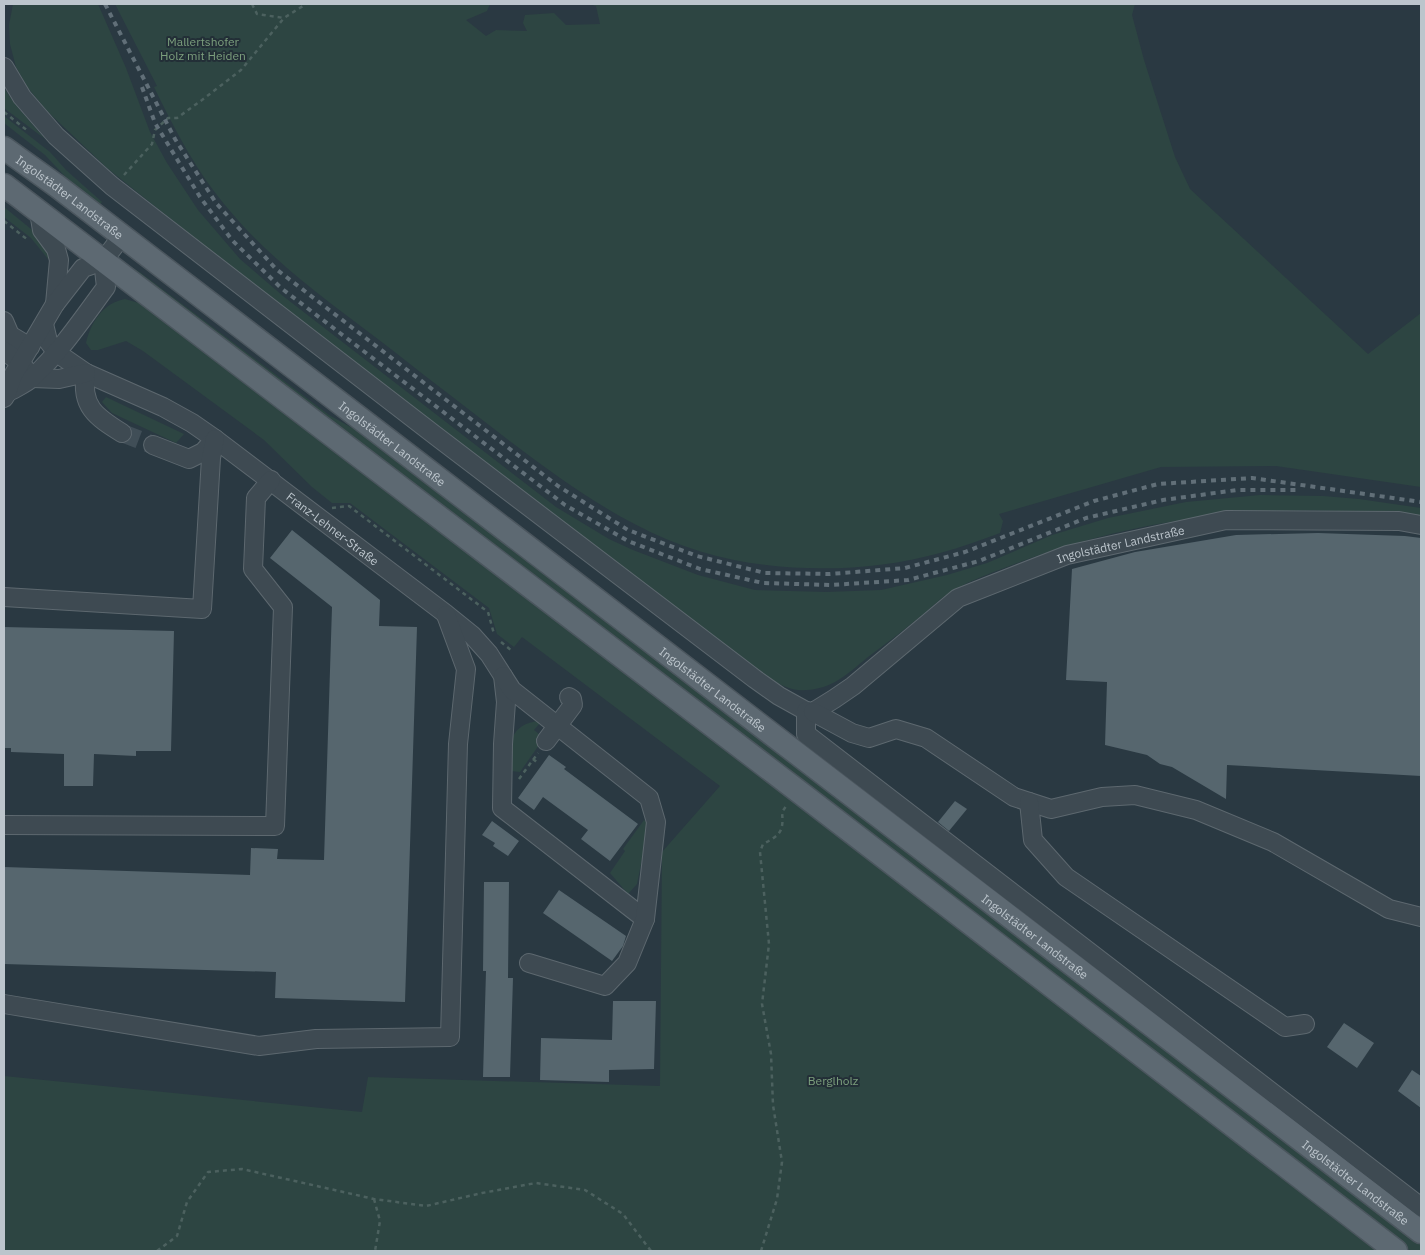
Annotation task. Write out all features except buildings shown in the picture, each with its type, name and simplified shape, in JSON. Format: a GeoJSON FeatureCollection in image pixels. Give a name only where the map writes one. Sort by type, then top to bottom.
{"type":"FeatureCollection","features":[{"type":"Feature","properties":{"kind":"main road","name":"Ingolstädter Landstraße"},"geometry":{"type":"LineString","coordinates":[[4,148],[57,186],[1421,1232]]}},
{"type":"Feature","properties":{"kind":"main road"},"geometry":{"type":"LineString","coordinates":[[4,185],[1396,1251]]}},
{"type":"Feature","properties":{"kind":"street"},"geometry":{"type":"LineString","coordinates":[[4,67],[22,97],[56,136],[112,186],[443,442],[779,696],[852,733],[869,738],[896,729],[926,738],[1014,797],[1051,809],[1102,797],[1135,795],[1196,810],[1273,842],[1389,910],[1421,917]]}},
{"type":"Feature","properties":{"kind":"street"},"geometry":{"type":"LineString","coordinates":[[39,212],[42,230],[56,249],[59,260],[55,304]]}},
{"type":"Feature","properties":{"kind":"street"},"geometry":{"type":"LineString","coordinates":[[5,395],[12,377],[55,304],[83,268],[103,261],[122,236]]}},
{"type":"Feature","properties":{"kind":"street"},"geometry":{"type":"LineString","coordinates":[[5,395],[33,378],[57,353],[106,287],[103,261]]}},
{"type":"Feature","properties":{"kind":"street"},"geometry":{"type":"LineString","coordinates":[[4,321],[10,335],[25,355],[33,378]]}},
{"type":"Feature","properties":{"kind":"street","name":"Franz-Lehner-Straße"},"geometry":{"type":"LineString","coordinates":[[44,324],[48,341],[57,353],[86,373],[163,407],[215,439],[311,510],[472,635],[489,654],[503,676],[506,702],[502,802]]}},
{"type":"Feature","properties":{"kind":"street"},"geometry":{"type":"LineString","coordinates":[[4,351],[25,355]]}},
{"type":"Feature","properties":{"kind":"street"},"geometry":{"type":"LineString","coordinates":[[33,378],[59,379],[86,373],[84,387],[90,407],[99,419],[122,433]]}},
{"type":"Feature","properties":{"kind":"street"},"geometry":{"type":"LineString","coordinates":[[153,445],[189,458],[203,452],[215,439]]}},
{"type":"Feature","properties":{"kind":"street"},"geometry":{"type":"LineString","coordinates":[[4,598],[202,608],[210,458],[215,439]]}},
{"type":"Feature","properties":{"kind":"street"},"geometry":{"type":"LineString","coordinates":[[4,825],[275,826],[283,607],[253,569],[256,498],[271,480]]}},
{"type":"Feature","properties":{"kind":"street","name":"Ingolstädter Landstraße"},"geometry":{"type":"LineString","coordinates":[[1421,525],[1399,521],[1226,520],[1068,555],[958,598],[853,686],[834,699],[809,712],[806,734],[1421,1207]]}},
{"type":"Feature","properties":{"kind":"street"},"geometry":{"type":"LineString","coordinates":[[4,1004],[259,1046],[316,1039],[450,1037],[458,744],[466,669],[446,614]]}},
{"type":"Feature","properties":{"kind":"street"},"geometry":{"type":"LineString","coordinates":[[503,676],[512,690],[649,798],[656,822],[645,919],[627,963],[605,986],[529,963]]}},
{"type":"Feature","properties":{"kind":"street"},"geometry":{"type":"LineString","coordinates":[[546,741],[573,706],[572,699],[569,696]]}},
{"type":"Feature","properties":{"kind":"street"},"geometry":{"type":"LineString","coordinates":[[502,802],[502,808],[645,919]]}},
{"type":"Feature","properties":{"kind":"street"},"geometry":{"type":"LineString","coordinates":[[1029,802],[1033,840],[1066,877],[1285,1027],[1305,1024]]}},
{"type":"Feature","properties":{"kind":"path"},"geometry":{"type":"LineString","coordinates":[[252,4],[257,14],[284,18]]}},
{"type":"Feature","properties":{"kind":"path"},"geometry":{"type":"LineString","coordinates":[[112,186],[152,144],[155,130],[168,118],[177,118],[241,70],[284,18],[306,4]]}},
{"type":"Feature","properties":{"kind":"path"},"geometry":{"type":"LineString","coordinates":[[4,221],[34,245]]}},
{"type":"Feature","properties":{"kind":"path"},"geometry":{"type":"LineString","coordinates":[[311,510],[349,506],[488,612],[495,636]]}},
{"type":"Feature","properties":{"kind":"path"},"geometry":{"type":"LineString","coordinates":[[501,641],[512,651]]}},
{"type":"Feature","properties":{"kind":"path"},"geometry":{"type":"LineString","coordinates":[[502,802],[546,741]]}},
{"type":"Feature","properties":{"kind":"path"},"geometry":{"type":"LineString","coordinates":[[533,760],[539,764]]}},
{"type":"Feature","properties":{"kind":"path"},"geometry":{"type":"LineString","coordinates":[[760,1251],[778,1199],[782,1162],[773,1105],[771,1054],[762,1004],[769,944],[760,852],[763,844],[777,836],[783,826],[782,812],[798,792]]}},
{"type":"Feature","properties":{"kind":"path"},"geometry":{"type":"LineString","coordinates":[[157,1251],[177,1236],[186,1202],[208,1172],[242,1169],[374,1200],[426,1206],[536,1183],[586,1190],[623,1214],[651,1251]]}},
{"type":"Feature","properties":{"kind":"path"},"geometry":{"type":"LineString","coordinates":[[374,1200],[380,1221],[374,1251]]}},
{"type":"Feature","properties":{"kind":"green space"},"geometry":{"type":"Polygon","coordinates":[[[13,4],[98,4],[126,68],[150,132],[167,163],[198,210],[240,259],[283,296],[556,507],[609,539],[698,575],[755,590],[826,592],[881,590],[947,575],[987,563],[1052,535],[1108,518],[1186,502],[1260,495],[1323,496],[1359,499],[1421,508],[1421,517],[1370,512],[1268,512],[1167,522],[1117,532],[1020,562],[967,583],[942,598],[913,623],[835,682],[812,689],[798,690],[788,687],[760,673],[277,304],[107,168],[47,111],[28,88],[16,67],[10,44],[9,25],[13,4]]]}},
{"type":"Feature","properties":{"kind":"green space","name":"Mallertshofer Holz mit Heiden"},"geometry":{"type":"Polygon","coordinates":[[[115,4],[490,4],[487,11],[466,20],[486,36],[496,30],[527,31],[523,23],[525,15],[554,13],[566,25],[600,24],[596,6],[588,4],[1135,4],[1132,15],[1144,60],[1175,157],[1190,189],[1368,354],[1421,313],[1421,487],[1276,466],[1161,467],[999,514],[1003,521],[1000,533],[970,544],[915,559],[864,567],[811,568],[759,564],[734,560],[672,542],[616,514],[562,480],[330,303],[288,269],[248,231],[218,197],[197,167],[162,104],[154,87],[157,86],[115,4]]]}},
{"type":"Feature","properties":{"kind":"green space"},"geometry":{"type":"Polygon","coordinates":[[[4,88],[15,104],[45,139],[4,108],[4,88]]]}},
{"type":"Feature","properties":{"kind":"green space"},"geometry":{"type":"Polygon","coordinates":[[[4,116],[50,152],[66,170],[102,202],[98,207],[75,187],[45,155],[4,123],[4,116]]]}},
{"type":"Feature","properties":{"kind":"green space"},"geometry":{"type":"Polygon","coordinates":[[[4,207],[42,238],[51,259],[48,259],[31,238],[4,217],[4,207]]]}},
{"type":"Feature","properties":{"kind":"green space"},"geometry":{"type":"Polygon","coordinates":[[[130,266],[329,415],[372,439],[1421,1242],[1421,1251],[1411,1251],[128,268],[130,266]]]}},
{"type":"Feature","properties":{"kind":"green space","name":"Berglholz"},"geometry":{"type":"Polygon","coordinates":[[[125,299],[139,303],[152,311],[1380,1251],[4,1251],[4,1076],[362,1112],[368,1077],[660,1086],[662,852],[720,786],[522,637],[514,647],[497,634],[489,608],[350,503],[332,503],[312,487],[264,440],[143,351],[126,341],[98,350],[91,350],[86,343],[91,328],[99,315],[110,305],[125,299]]]}},
{"type":"Feature","properties":{"kind":"green space"},"geometry":{"type":"Polygon","coordinates":[[[106,397],[184,434],[176,443],[112,413],[102,402],[106,397]]]}},
{"type":"Feature","properties":{"kind":"green space"},"geometry":{"type":"Polygon","coordinates":[[[538,721],[540,723],[534,730],[544,738],[520,772],[511,771],[512,738],[523,726],[538,721]]]}},
{"type":"Feature","properties":{"kind":"green space"},"geometry":{"type":"Polygon","coordinates":[[[644,820],[649,824],[637,884],[628,894],[610,873],[625,851],[623,849],[644,820]]]}},
{"type":"Feature","properties":{"kind":"tunnel"},"geometry":{"type":"LineString","coordinates":[[122,433],[153,445]]}},
{"type":"Feature","properties":{"kind":"railway"},"geometry":{"type":"LineString","coordinates":[[105,4],[175,139],[216,203],[276,269],[558,486],[628,530],[697,556],[765,573],[830,574],[905,568],[965,552],[1094,501],[1158,484],[1252,478],[1421,502]]}},
{"type":"Feature","properties":{"kind":"railway"},"geometry":{"type":"LineString","coordinates":[[142,87],[155,123],[200,197],[232,240],[281,288],[565,505],[628,541],[700,569],[763,583],[831,585],[908,580],[979,561],[1086,518],[1163,500],[1237,490],[1296,490]]}}]}
